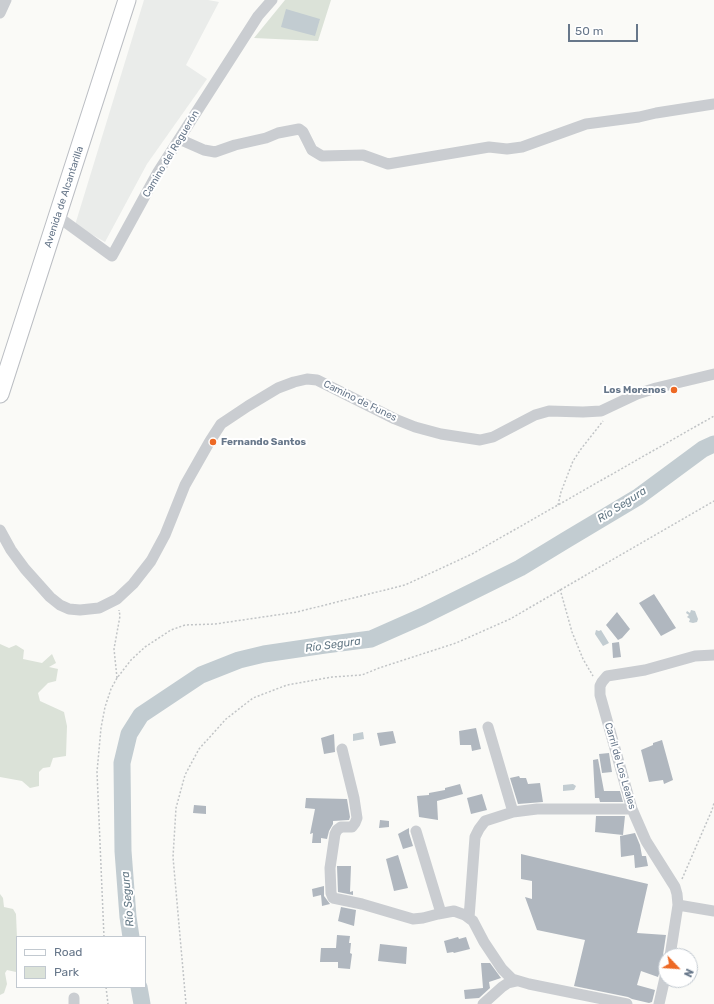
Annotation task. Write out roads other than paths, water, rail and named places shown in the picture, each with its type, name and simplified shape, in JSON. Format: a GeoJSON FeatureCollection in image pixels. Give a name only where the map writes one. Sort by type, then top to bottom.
{"type":"FeatureCollection","features":[{"type":"Feature","properties":{"kind":"main road","name":"Avenida de Alcantarilla"},"geometry":{"type":"LineString","coordinates":[[0,394],[127,0]]}},
{"type":"Feature","properties":{"kind":"street"},"geometry":{"type":"LineString","coordinates":[[0,13],[6,0]]}},
{"type":"Feature","properties":{"kind":"street","name":"Camino del Reguerón"},"geometry":{"type":"LineString","coordinates":[[57,216],[112,256],[158,172],[258,16],[272,0]]}},
{"type":"Feature","properties":{"kind":"street"},"geometry":{"type":"LineString","coordinates":[[179,139],[204,150],[215,152],[235,145],[266,138],[278,132],[299,129],[303,132],[312,150],[322,156],[363,155],[388,164],[489,147],[507,149],[522,147],[586,124],[639,117],[714,104]]}},
{"type":"Feature","properties":{"kind":"street","name":"Camino de Funes"},"geometry":{"type":"LineString","coordinates":[[0,530],[11,550],[25,569],[50,597],[60,605],[69,609],[86,610],[98,608],[116,599],[133,584],[151,561],[164,535],[185,485],[221,424],[278,388],[307,378],[317,380],[395,419],[415,427],[465,439],[480,440],[493,437],[535,415],[549,412],[583,412],[604,409],[637,394],[714,374]]}},
{"type":"Feature","properties":{"kind":"street","name":"Carril de Los Leales"},"geometry":{"type":"LineString","coordinates":[[671,948],[678,905],[675,887],[646,841],[632,809],[600,695],[600,686],[607,676],[645,670],[695,656],[714,655]]}},
{"type":"Feature","properties":{"kind":"street"},"geometry":{"type":"LineString","coordinates":[[488,727],[513,812]]}},
{"type":"Feature","properties":{"kind":"street"},"geometry":{"type":"LineString","coordinates":[[342,748],[354,798],[357,818],[352,827],[341,827],[335,834],[330,868],[332,897],[413,919],[454,911],[465,915],[473,921],[484,942],[502,969],[512,979],[627,1004]]}},
{"type":"Feature","properties":{"kind":"street"},"geometry":{"type":"LineString","coordinates":[[469,918],[475,837],[485,821],[513,812],[537,809],[632,809]]}},
{"type":"Feature","properties":{"kind":"street"},"geometry":{"type":"LineString","coordinates":[[416,831],[442,913]]}},
{"type":"Feature","properties":{"kind":"street"},"geometry":{"type":"LineString","coordinates":[[678,905],[714,911]]}},
{"type":"Feature","properties":{"kind":"street"},"geometry":{"type":"LineString","coordinates":[[483,1004],[502,987],[508,983],[517,981]]}},
{"type":"Feature","properties":{"kind":"street"},"geometry":{"type":"LineString","coordinates":[[660,1004],[663,988]]}},
{"type":"Feature","properties":{"kind":"waterway","name":"Río Segura"},"geometry":{"type":"LineString","coordinates":[[131,936],[123,851],[122,763],[129,734],[141,715],[201,675],[239,660],[264,654],[371,639],[423,616],[520,568],[638,497],[703,449],[714,444]]}},
{"type":"Feature","properties":{"kind":"waterway","name":"Río Segura"},"geometry":{"type":"LineString","coordinates":[[139,988],[142,1004]]}},
{"type":"Feature","properties":{"kind":"place","name":"Los Morenos"},"geometry":{"type":"Point","coordinates":[674,390]}},
{"type":"Feature","properties":{"kind":"place","name":"Fernando Santos"},"geometry":{"type":"Point","coordinates":[213,442]}}]}
